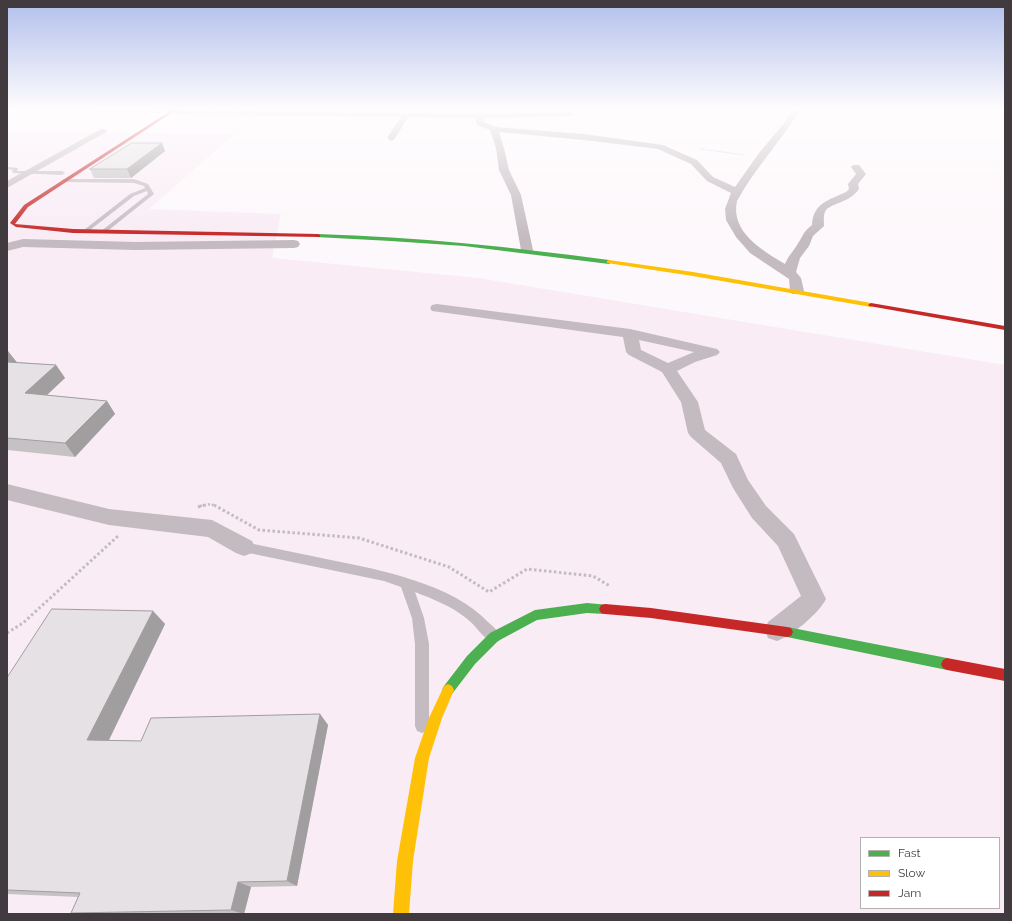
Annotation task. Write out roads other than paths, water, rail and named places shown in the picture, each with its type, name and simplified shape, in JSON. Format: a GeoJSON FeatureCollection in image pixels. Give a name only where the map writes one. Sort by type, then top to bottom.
{"type":"FeatureCollection","features":[{"type":"Feature","properties":{"kind":"main road"},"geometry":{"type":"LineString","coordinates":[[18,200],[63,177],[104,151]]}},
{"type":"Feature","properties":{"kind":"main road"},"geometry":{"type":"LineString","coordinates":[[12,224],[26,206],[63,177]]}},
{"type":"Feature","properties":{"kind":"main road"},"geometry":{"type":"LineString","coordinates":[[12,224],[73,231]]}},
{"type":"Feature","properties":{"kind":"main road"},"geometry":{"type":"LineString","coordinates":[[9,236],[14,231],[12,224]]}},
{"type":"Feature","properties":{"kind":"main road"},"geometry":{"type":"LineString","coordinates":[[9,236],[73,231],[312,235],[394,239],[527,250],[693,274],[1005,328]]}},
{"type":"Feature","properties":{"kind":"main road"},"geometry":{"type":"LineString","coordinates":[[401,914],[405,861],[422,758],[436,718],[450,686],[471,660],[494,637],[535,615],[587,608],[651,613],[777,630],[1005,675]]}},
{"type":"Feature","properties":{"kind":"street"},"geometry":{"type":"LineString","coordinates":[[7,185],[69,151]]}},
{"type":"Feature","properties":{"kind":"street"},"geometry":{"type":"LineString","coordinates":[[500,151],[502,162],[516,195],[527,250]]}},
{"type":"Feature","properties":{"kind":"street"},"geometry":{"type":"LineString","coordinates":[[669,151],[694,162],[710,179],[736,192]]}},
{"type":"Feature","properties":{"kind":"street"},"geometry":{"type":"LineString","coordinates":[[765,151],[736,192],[730,209],[732,220],[742,237],[754,250],[795,278],[797,291]]}},
{"type":"Feature","properties":{"kind":"street"},"geometry":{"type":"LineString","coordinates":[[789,273],[794,258],[808,234],[818,226],[818,217],[822,208],[850,194],[854,189],[853,184],[861,174],[856,167]]}},
{"type":"Feature","properties":{"kind":"street"},"geometry":{"type":"LineString","coordinates":[[7,247],[23,243],[135,246],[294,244]]}},
{"type":"Feature","properties":{"kind":"street"},"geometry":{"type":"LineString","coordinates":[[437,308],[630,333],[712,352],[689,359],[668,369]]}},
{"type":"Feature","properties":{"kind":"street"},"geometry":{"type":"LineString","coordinates":[[630,333],[634,352],[668,369],[689,402],[697,433],[729,459],[740,483],[759,512],[786,540],[814,599],[777,630]]}},
{"type":"Feature","properties":{"kind":"street"},"geometry":{"type":"LineString","coordinates":[[7,492],[109,517],[212,529],[244,547]]}},
{"type":"Feature","properties":{"kind":"lane"},"geometry":{"type":"LineString","coordinates":[[7,168],[16,169],[14,172]]}},
{"type":"Feature","properties":{"kind":"lane"},"geometry":{"type":"LineString","coordinates":[[7,176],[14,172],[30,173],[63,177],[134,181],[146,185],[151,194],[103,232]]}},
{"type":"Feature","properties":{"kind":"lane"},"geometry":{"type":"LineString","coordinates":[[86,231],[132,195],[148,189]]}},
{"type":"Feature","properties":{"kind":"lane"},"geometry":{"type":"LineString","coordinates":[[244,547],[384,576],[406,583],[437,595],[468,612],[494,637]]}},
{"type":"Feature","properties":{"kind":"lane"},"geometry":{"type":"LineString","coordinates":[[406,583],[418,618],[422,644],[422,758]]}}]}
